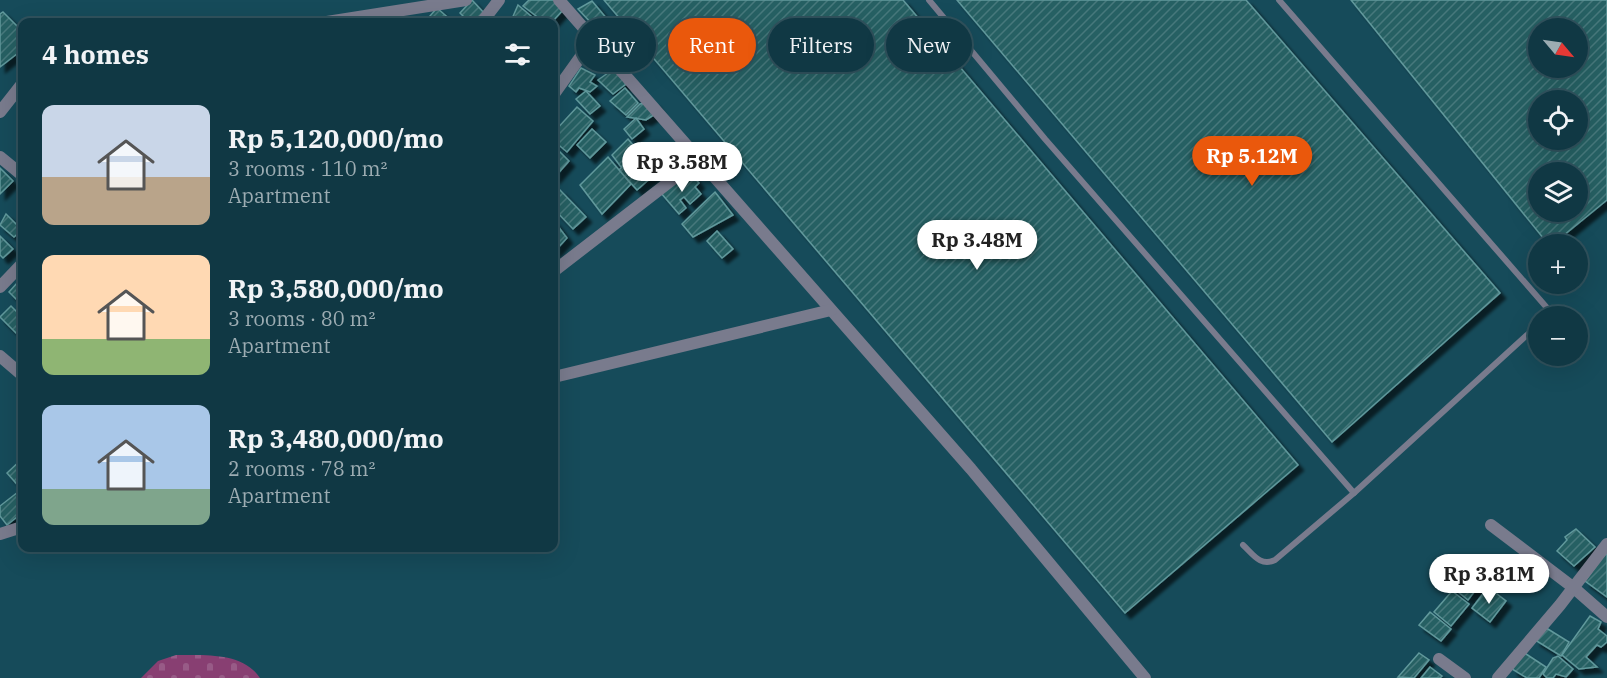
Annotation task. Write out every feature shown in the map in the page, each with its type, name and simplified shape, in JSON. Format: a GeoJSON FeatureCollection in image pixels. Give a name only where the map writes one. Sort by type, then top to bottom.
{"type":"FeatureCollection","features":[{"type":"Feature","properties":{"kind":"street"},"geometry":{"type":"LineString","coordinates":[[343,18],[398,4],[466,0]]}},
{"type":"Feature","properties":{"kind":"street"},"geometry":{"type":"LineString","coordinates":[[485,18],[499,0]]}},
{"type":"Feature","properties":{"kind":"street"},"geometry":{"type":"LineString","coordinates":[[559,0],[576,18]]}},
{"type":"Feature","properties":{"kind":"street"},"geometry":{"type":"LineString","coordinates":[[558,88],[576,63]]}},
{"type":"Feature","properties":{"kind":"street"},"geometry":{"type":"LineString","coordinates":[[624,72],[971,469],[1145,678]]}},
{"type":"Feature","properties":{"kind":"street"},"geometry":{"type":"LineString","coordinates":[[0,112],[4,96],[18,87]]}},
{"type":"Feature","properties":{"kind":"street"},"geometry":{"type":"LineString","coordinates":[[0,157],[18,172]]}},
{"type":"Feature","properties":{"kind":"street"},"geometry":{"type":"LineString","coordinates":[[558,268],[699,159]]}},
{"type":"Feature","properties":{"kind":"street"},"geometry":{"type":"LineString","coordinates":[[0,287],[18,268]]}},
{"type":"Feature","properties":{"kind":"street"},"geometry":{"type":"LineString","coordinates":[[558,376],[831,310]]}},
{"type":"Feature","properties":{"kind":"street"},"geometry":{"type":"LineString","coordinates":[[2,361],[18,372]]}},
{"type":"Feature","properties":{"kind":"street"},"geometry":{"type":"LineString","coordinates":[[1491,525],[1574,588],[1607,617]]}},
{"type":"Feature","properties":{"kind":"street"},"geometry":{"type":"LineString","coordinates":[[0,534],[18,528]]}},
{"type":"Feature","properties":{"kind":"street"},"geometry":{"type":"LineString","coordinates":[[1498,678],[1574,588],[1607,544]]}},
{"type":"Feature","properties":{"kind":"street"},"geometry":{"type":"LineString","coordinates":[[1439,659],[1465,678]]}},
{"type":"Feature","properties":{"kind":"lane"},"geometry":{"type":"LineString","coordinates":[[929,0],[1045,139],[1354,493]]}},
{"type":"Feature","properties":{"kind":"lane"},"geometry":{"type":"LineString","coordinates":[[1279,0],[1545,306]]}},
{"type":"Feature","properties":{"kind":"lane"},"geometry":{"type":"LineString","coordinates":[[1243,545],[1260,562],[1271,562],[1354,493],[1528,334]]}},
{"type":"Feature","properties":{"kind":"green space"},"geometry":{"type":"Polygon","coordinates":[[[176,655],[211,655],[234,659],[244,663],[260,678],[141,678],[158,661],[176,655]]]}},
{"type":"Feature","properties":{"kind":"building"},"geometry":{"type":"Polygon","coordinates":[[[472,0],[485,14],[481,18],[465,18],[460,13],[472,0]]]}},
{"type":"Feature","properties":{"kind":"building"},"geometry":{"type":"Polygon","coordinates":[[[529,0],[554,0],[563,10],[556,18],[539,18],[523,6],[529,0]]]}},
{"type":"Feature","properties":{"kind":"building"},"geometry":{"type":"Polygon","coordinates":[[[604,0],[903,0],[918,18],[886,18],[886,72],[964,72],[1298,465],[1125,613],[656,61],[656,18],[619,18],[604,0]]]}},
{"type":"Feature","properties":{"kind":"building"},"geometry":{"type":"Polygon","coordinates":[[[957,0],[1246,0],[1500,293],[1332,442],[957,0]]]}},
{"type":"Feature","properties":{"kind":"building"},"geometry":{"type":"Polygon","coordinates":[[[1351,0],[1607,0],[1607,200],[1588,215],[1588,162],[1528,162],[1528,219],[1351,0]]]}},
{"type":"Feature","properties":{"kind":"building"},"geometry":{"type":"Polygon","coordinates":[[[592,1],[606,18],[586,18],[578,9],[592,1]]]}},
{"type":"Feature","properties":{"kind":"building"},"geometry":{"type":"Polygon","coordinates":[[[518,5],[533,18],[512,18],[518,5]]]}},
{"type":"Feature","properties":{"kind":"building"},"geometry":{"type":"Polygon","coordinates":[[[437,8],[448,18],[430,18],[437,8]]]}},
{"type":"Feature","properties":{"kind":"building"},"geometry":{"type":"Polygon","coordinates":[[[3,12],[18,27],[18,53],[0,67],[0,14],[3,12]]]}},
{"type":"Feature","properties":{"kind":"building"},"geometry":{"type":"Polygon","coordinates":[[[578,72],[589,72],[595,75],[590,82],[597,86],[590,92],[579,88],[576,92],[569,86],[578,72]]]}},
{"type":"Feature","properties":{"kind":"building"},"geometry":{"type":"Polygon","coordinates":[[[609,72],[618,72],[626,84],[613,94],[598,80],[609,72]]]}},
{"type":"Feature","properties":{"kind":"building"},"geometry":{"type":"Polygon","coordinates":[[[625,88],[638,103],[626,115],[610,101],[625,88]]]}},
{"type":"Feature","properties":{"kind":"building"},"geometry":{"type":"Polygon","coordinates":[[[586,91],[600,106],[590,114],[576,99],[586,91]]]}},
{"type":"Feature","properties":{"kind":"building"},"geometry":{"type":"Polygon","coordinates":[[[654,102],[660,111],[646,120],[627,117],[640,104],[654,102]]]}},
{"type":"Feature","properties":{"kind":"building"},"geometry":{"type":"Polygon","coordinates":[[[577,107],[593,121],[567,152],[558,144],[558,128],[577,107]]]}},
{"type":"Feature","properties":{"kind":"building"},"geometry":{"type":"Polygon","coordinates":[[[636,118],[644,129],[632,139],[624,129],[636,118]]]}},
{"type":"Feature","properties":{"kind":"building"},"geometry":{"type":"Polygon","coordinates":[[[592,129],[606,142],[590,158],[577,145],[592,129]]]}},
{"type":"Feature","properties":{"kind":"building"},"geometry":{"type":"Polygon","coordinates":[[[628,139],[638,151],[621,167],[612,155],[628,139]]]}},
{"type":"Feature","properties":{"kind":"building"},"geometry":{"type":"Polygon","coordinates":[[[642,148],[661,169],[637,190],[619,170],[642,148]]]}},
{"type":"Feature","properties":{"kind":"building"},"geometry":{"type":"Polygon","coordinates":[[[558,150],[569,161],[558,173],[558,150]]]}},
{"type":"Feature","properties":{"kind":"building"},"geometry":{"type":"Polygon","coordinates":[[[608,157],[631,184],[602,214],[580,185],[608,157]]]}},
{"type":"Feature","properties":{"kind":"building"},"geometry":{"type":"Polygon","coordinates":[[[0,168],[13,181],[0,194],[0,168]]]}},
{"type":"Feature","properties":{"kind":"building"},"geometry":{"type":"Polygon","coordinates":[[[682,176],[687,181],[693,176],[699,183],[695,187],[701,194],[690,204],[684,197],[680,200],[686,208],[679,214],[661,193],[682,176]]]}},
{"type":"Feature","properties":{"kind":"building"},"geometry":{"type":"Polygon","coordinates":[[[560,190],[586,217],[573,229],[558,213],[558,192],[560,190]]]}},
{"type":"Feature","properties":{"kind":"building"},"geometry":{"type":"Polygon","coordinates":[[[715,192],[733,215],[693,237],[682,224],[715,192]]]}},
{"type":"Feature","properties":{"kind":"building"},"geometry":{"type":"Polygon","coordinates":[[[6,214],[18,226],[18,234],[14,237],[0,225],[6,214]]]}},
{"type":"Feature","properties":{"kind":"building"},"geometry":{"type":"Polygon","coordinates":[[[1530,222],[1580,222],[1565,234],[1540,234],[1530,222]]]}},
{"type":"Feature","properties":{"kind":"building"},"geometry":{"type":"Polygon","coordinates":[[[558,226],[567,238],[558,248],[558,226]]]}},
{"type":"Feature","properties":{"kind":"building"},"geometry":{"type":"Polygon","coordinates":[[[717,231],[733,249],[722,258],[707,241],[717,231]]]}},
{"type":"Feature","properties":{"kind":"building"},"geometry":{"type":"Polygon","coordinates":[[[0,236],[13,249],[3,258],[0,255],[0,236]]]}},
{"type":"Feature","properties":{"kind":"building"},"geometry":{"type":"Polygon","coordinates":[[[17,283],[18,301],[9,292],[17,283]]]}},
{"type":"Feature","properties":{"kind":"building"},"geometry":{"type":"Polygon","coordinates":[[[11,306],[18,313],[18,335],[0,317],[11,306]]]}},
{"type":"Feature","properties":{"kind":"building"},"geometry":{"type":"Polygon","coordinates":[[[18,463],[18,485],[7,473],[18,463]]]}},
{"type":"Feature","properties":{"kind":"building"},"geometry":{"type":"Polygon","coordinates":[[[18,492],[18,516],[7,525],[0,516],[0,506],[18,492]]]}},
{"type":"Feature","properties":{"kind":"building"},"geometry":{"type":"Polygon","coordinates":[[[1576,529],[1595,547],[1574,566],[1557,551],[1567,540],[1565,537],[1576,529]]]}},
{"type":"Feature","properties":{"kind":"building"},"geometry":{"type":"Polygon","coordinates":[[[1605,553],[1607,555],[1607,597],[1585,581],[1605,553]]]}},
{"type":"Feature","properties":{"kind":"building"},"geometry":{"type":"Polygon","coordinates":[[[1460,573],[1478,587],[1468,600],[1451,586],[1460,573]]]}},
{"type":"Feature","properties":{"kind":"building"},"geometry":{"type":"Polygon","coordinates":[[[1488,587],[1506,601],[1490,622],[1472,608],[1488,587]]]}},
{"type":"Feature","properties":{"kind":"building"},"geometry":{"type":"Polygon","coordinates":[[[1452,591],[1469,604],[1451,626],[1434,612],[1452,591]]]}},
{"type":"Feature","properties":{"kind":"building"},"geometry":{"type":"Polygon","coordinates":[[[1430,612],[1451,629],[1441,641],[1419,625],[1430,612]]]}},
{"type":"Feature","properties":{"kind":"building"},"geometry":{"type":"Polygon","coordinates":[[[1590,616],[1601,622],[1598,629],[1607,636],[1607,642],[1601,647],[1597,645],[1586,657],[1597,667],[1579,669],[1562,655],[1590,616]]]}},
{"type":"Feature","properties":{"kind":"building"},"geometry":{"type":"Polygon","coordinates":[[[1543,626],[1569,642],[1561,656],[1535,640],[1543,626]]]}},
{"type":"Feature","properties":{"kind":"building"},"geometry":{"type":"Polygon","coordinates":[[[1523,652],[1546,667],[1539,678],[1527,678],[1512,669],[1523,652]]]}},
{"type":"Feature","properties":{"kind":"building"},"geometry":{"type":"Polygon","coordinates":[[[1419,653],[1429,660],[1414,678],[1398,677],[1419,653]]]}},
{"type":"Feature","properties":{"kind":"building"},"geometry":{"type":"Polygon","coordinates":[[[1558,656],[1573,669],[1566,677],[1556,674],[1553,678],[1547,678],[1543,674],[1553,658],[1558,656]]]}},
{"type":"Feature","properties":{"kind":"building"},"geometry":{"type":"Polygon","coordinates":[[[1430,667],[1442,676],[1440,678],[1421,678],[1430,667]]]}}]}
